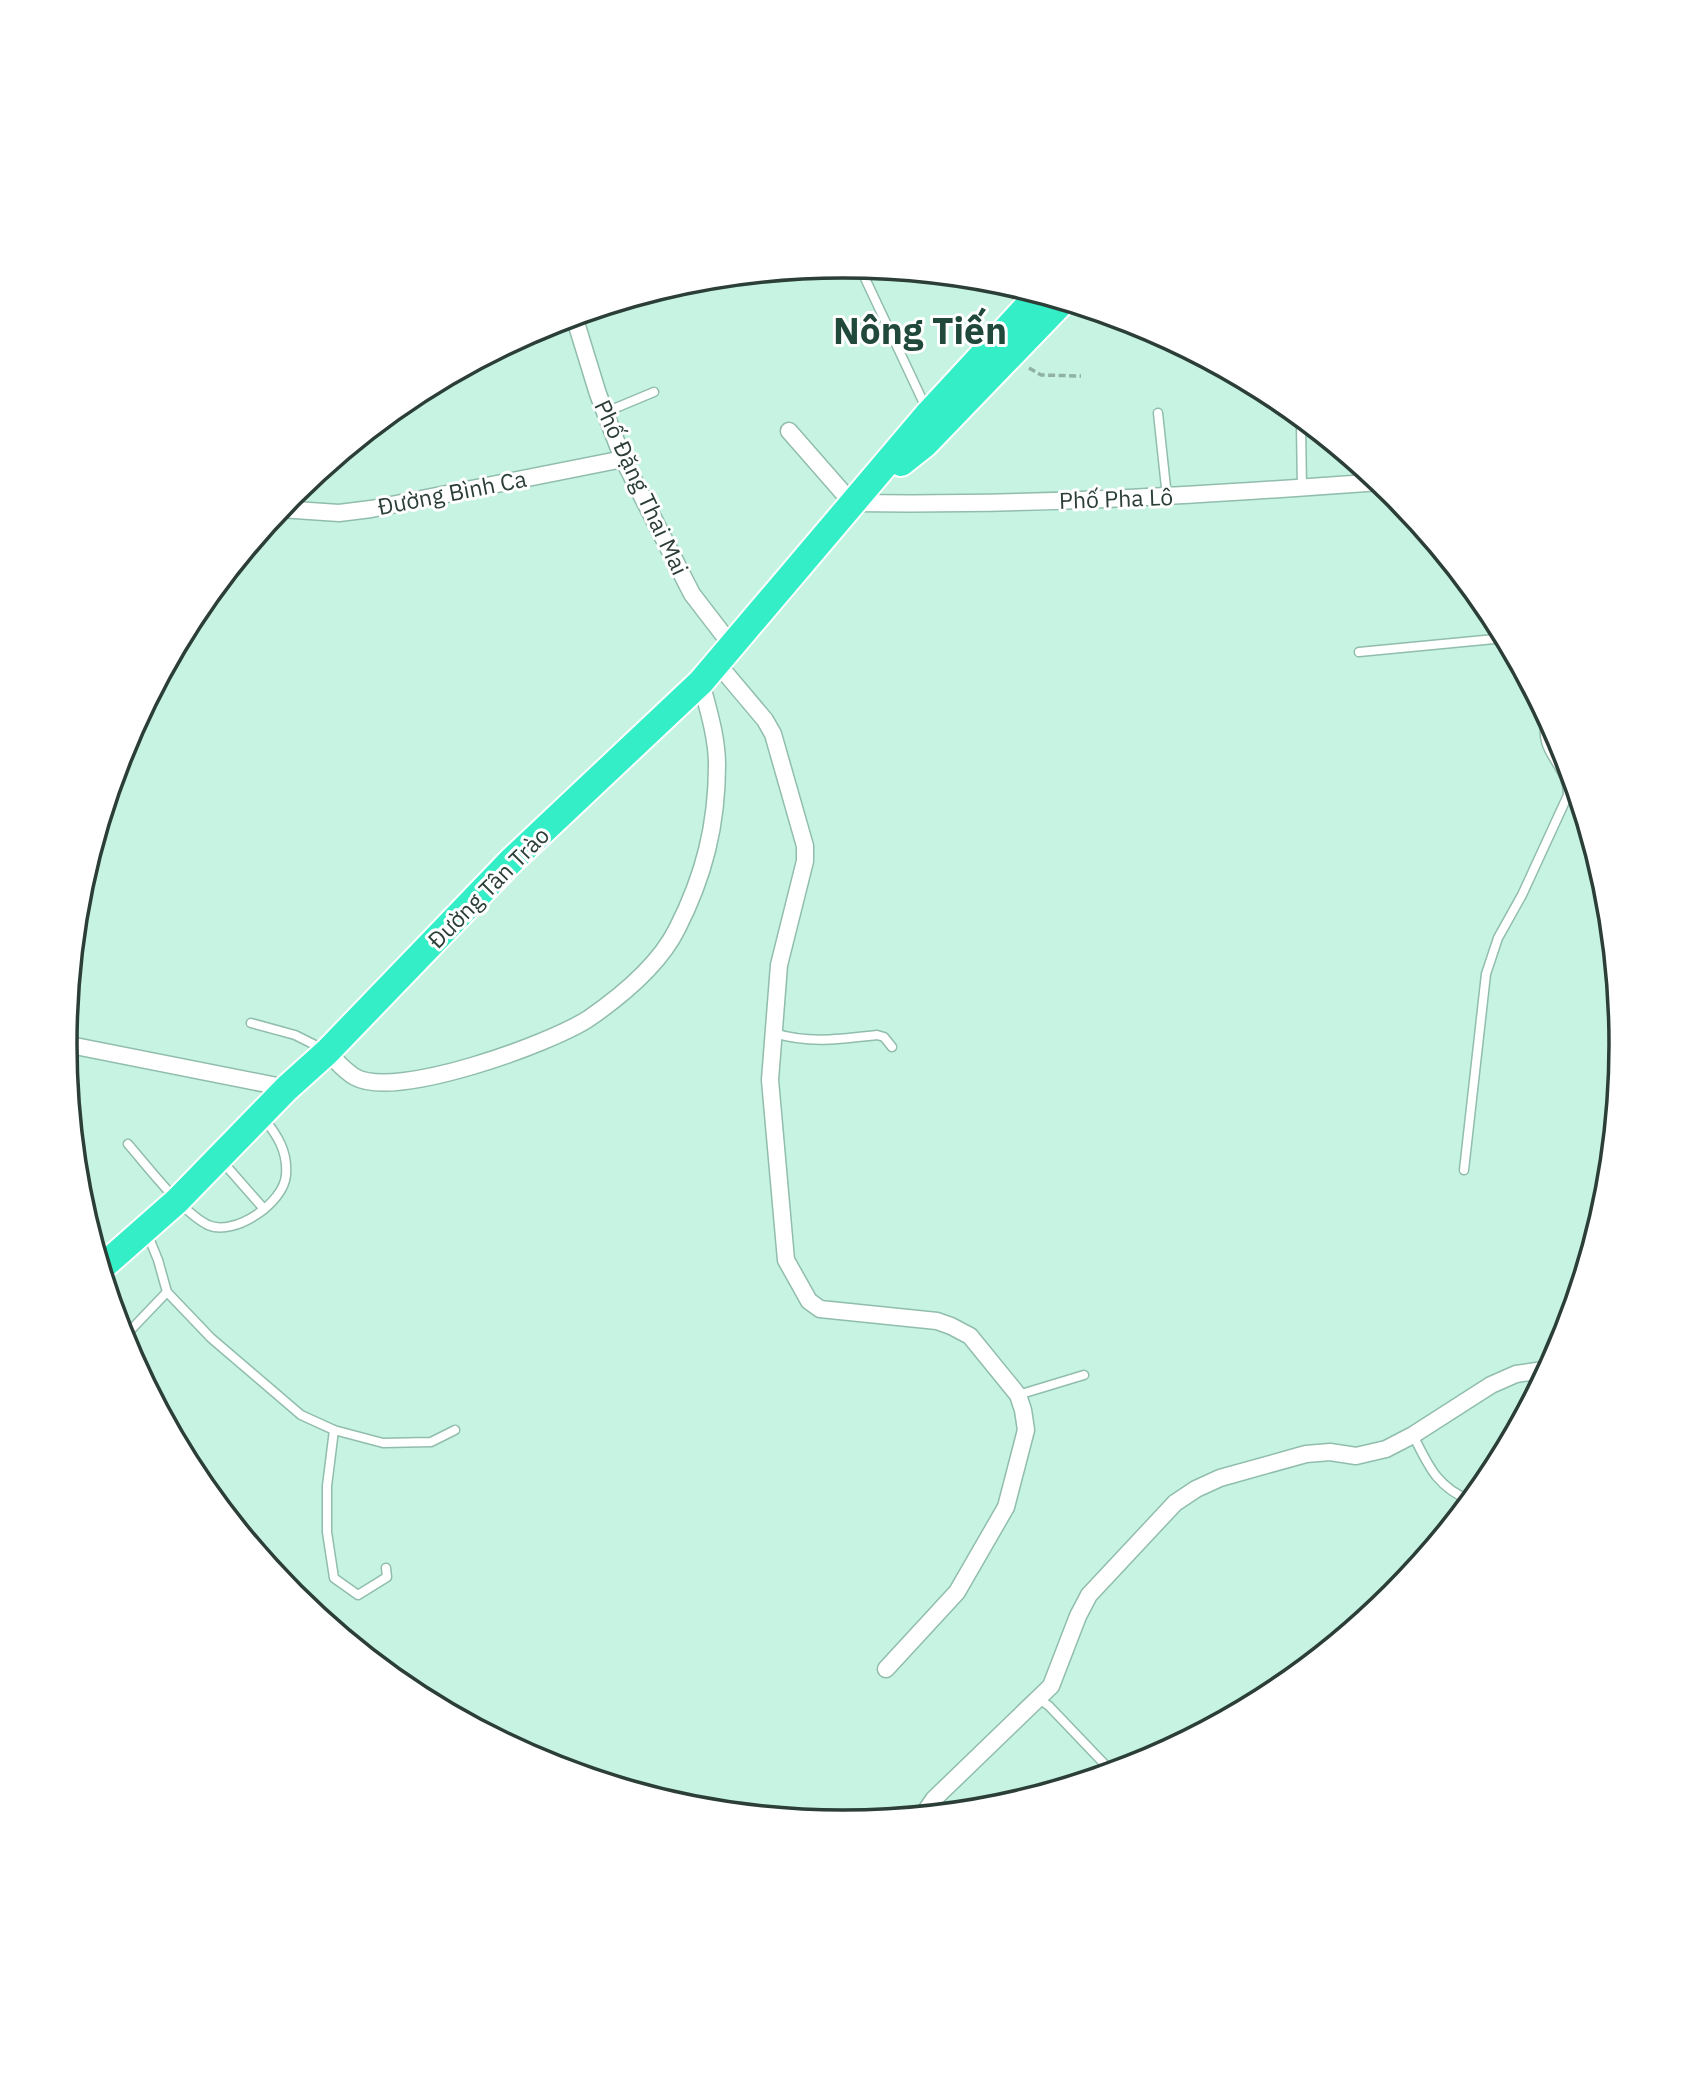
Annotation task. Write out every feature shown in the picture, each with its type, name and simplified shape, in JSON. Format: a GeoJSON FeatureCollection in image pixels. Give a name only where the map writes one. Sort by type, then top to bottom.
{"type":"FeatureCollection","features":[{"type":"Feature","properties":{"kind":"highway","name":"Đường Tân Trào"},"geometry":{"type":"LineString","coordinates":[[109,1261],[177,1200],[287,1088],[327,1052],[511,861],[717,664],[929,413],[1031,302]]}},
{"type":"Feature","properties":{"kind":"highway","name":"Đường Tân Trào"},"geometry":{"type":"LineString","coordinates":[[856,498],[925,444],[1056,308]]}},
{"type":"Feature","properties":{"kind":"street","name":"Phố Đặng Thai Mai"},"geometry":{"type":"LineString","coordinates":[[577,326],[624,459],[692,594],[717,664],[765,720],[773,734],[805,846],[806,861],[779,965],[770,1080],[786,1260],[809,1301],[820,1309],[937,1321],[970,1336],[1018,1395]]}},
{"type":"Feature","properties":{"kind":"street"},"geometry":{"type":"LineString","coordinates":[[789,431],[856,498]]}},
{"type":"Feature","properties":{"kind":"street","name":"Đường Bình Ca"},"geometry":{"type":"LineString","coordinates":[[295,510],[339,513],[371,509],[624,459]]}},
{"type":"Feature","properties":{"kind":"street","name":"Phố Pha Lô"},"geometry":{"type":"LineString","coordinates":[[856,498],[945,505],[1167,497],[1365,483]]}},
{"type":"Feature","properties":{"kind":"street"},"geometry":{"type":"LineString","coordinates":[[327,1052],[356,1078],[387,1083],[410,1081],[458,1070],[556,1036],[586,1020],[633,985],[676,931],[704,869],[711,842],[717,764],[714,736],[717,664]]}},
{"type":"Feature","properties":{"kind":"street"},"geometry":{"type":"LineString","coordinates":[[77,1046],[287,1088]]}},
{"type":"Feature","properties":{"kind":"street"},"geometry":{"type":"LineString","coordinates":[[930,1805],[1051,1686],[1089,1595],[1175,1503],[1220,1478],[1306,1454],[1330,1452],[1356,1456],[1386,1449],[1492,1385],[1516,1374],[1537,1371]]}},
{"type":"Feature","properties":{"kind":"street"},"geometry":{"type":"LineString","coordinates":[[886,1670],[957,1592],[1006,1507],[1026,1430],[1018,1395]]}},
{"type":"Feature","properties":{"kind":"lane"},"geometry":{"type":"LineString","coordinates":[[865,279],[929,413]]}},
{"type":"Feature","properties":{"kind":"lane"},"geometry":{"type":"LineString","coordinates":[[606,412],[654,392]]}},
{"type":"Feature","properties":{"kind":"lane"},"geometry":{"type":"LineString","coordinates":[[1158,413],[1167,497]]}},
{"type":"Feature","properties":{"kind":"lane"},"geometry":{"type":"LineString","coordinates":[[1301,430],[1302,488]]}},
{"type":"Feature","properties":{"kind":"lane"},"geometry":{"type":"LineString","coordinates":[[1359,652],[1493,639]]}},
{"type":"Feature","properties":{"kind":"lane"},"geometry":{"type":"LineString","coordinates":[[1548,742],[1550,754],[1555,760]]}},
{"type":"Feature","properties":{"kind":"lane"},"geometry":{"type":"LineString","coordinates":[[1464,1170],[1486,974],[1498,938],[1522,895],[1568,795]]}},
{"type":"Feature","properties":{"kind":"lane"},"geometry":{"type":"LineString","coordinates":[[251,1023],[295,1035],[327,1052]]}},
{"type":"Feature","properties":{"kind":"lane"},"geometry":{"type":"LineString","coordinates":[[774,1034],[794,1040],[825,1041],[877,1035],[884,1037],[892,1047]]}},
{"type":"Feature","properties":{"kind":"lane"},"geometry":{"type":"LineString","coordinates":[[128,1144],[177,1200],[209,1225],[230,1228],[255,1217],[287,1178],[281,1141],[261,1115]]}},
{"type":"Feature","properties":{"kind":"lane"},"geometry":{"type":"LineString","coordinates":[[219,1158],[264,1209]]}},
{"type":"Feature","properties":{"kind":"lane"},"geometry":{"type":"LineString","coordinates":[[145,1229],[167,1292],[212,1338],[301,1415],[334,1430],[383,1443],[431,1442],[454,1430]]}},
{"type":"Feature","properties":{"kind":"lane"},"geometry":{"type":"LineString","coordinates":[[132,1329],[167,1292]]}},
{"type":"Feature","properties":{"kind":"lane"},"geometry":{"type":"LineString","coordinates":[[1018,1395],[1084,1375]]}},
{"type":"Feature","properties":{"kind":"lane"},"geometry":{"type":"LineString","coordinates":[[334,1430],[327,1486],[327,1532],[334,1578],[358,1595],[387,1577],[386,1568]]}},
{"type":"Feature","properties":{"kind":"lane"},"geometry":{"type":"LineString","coordinates":[[1413,1435],[1431,1472],[1462,1497]]}},
{"type":"Feature","properties":{"kind":"lane"},"geometry":{"type":"LineString","coordinates":[[1039,1699],[1105,1765]]}},
{"type":"Feature","properties":{"kind":"path"},"geometry":{"type":"LineString","coordinates":[[1011,355],[1041,375],[1081,376]]}},
{"type":"Feature","properties":{"kind":"district","name":"Nông Tiến"},"geometry":{"type":"Point","coordinates":[920,330]}}]}
